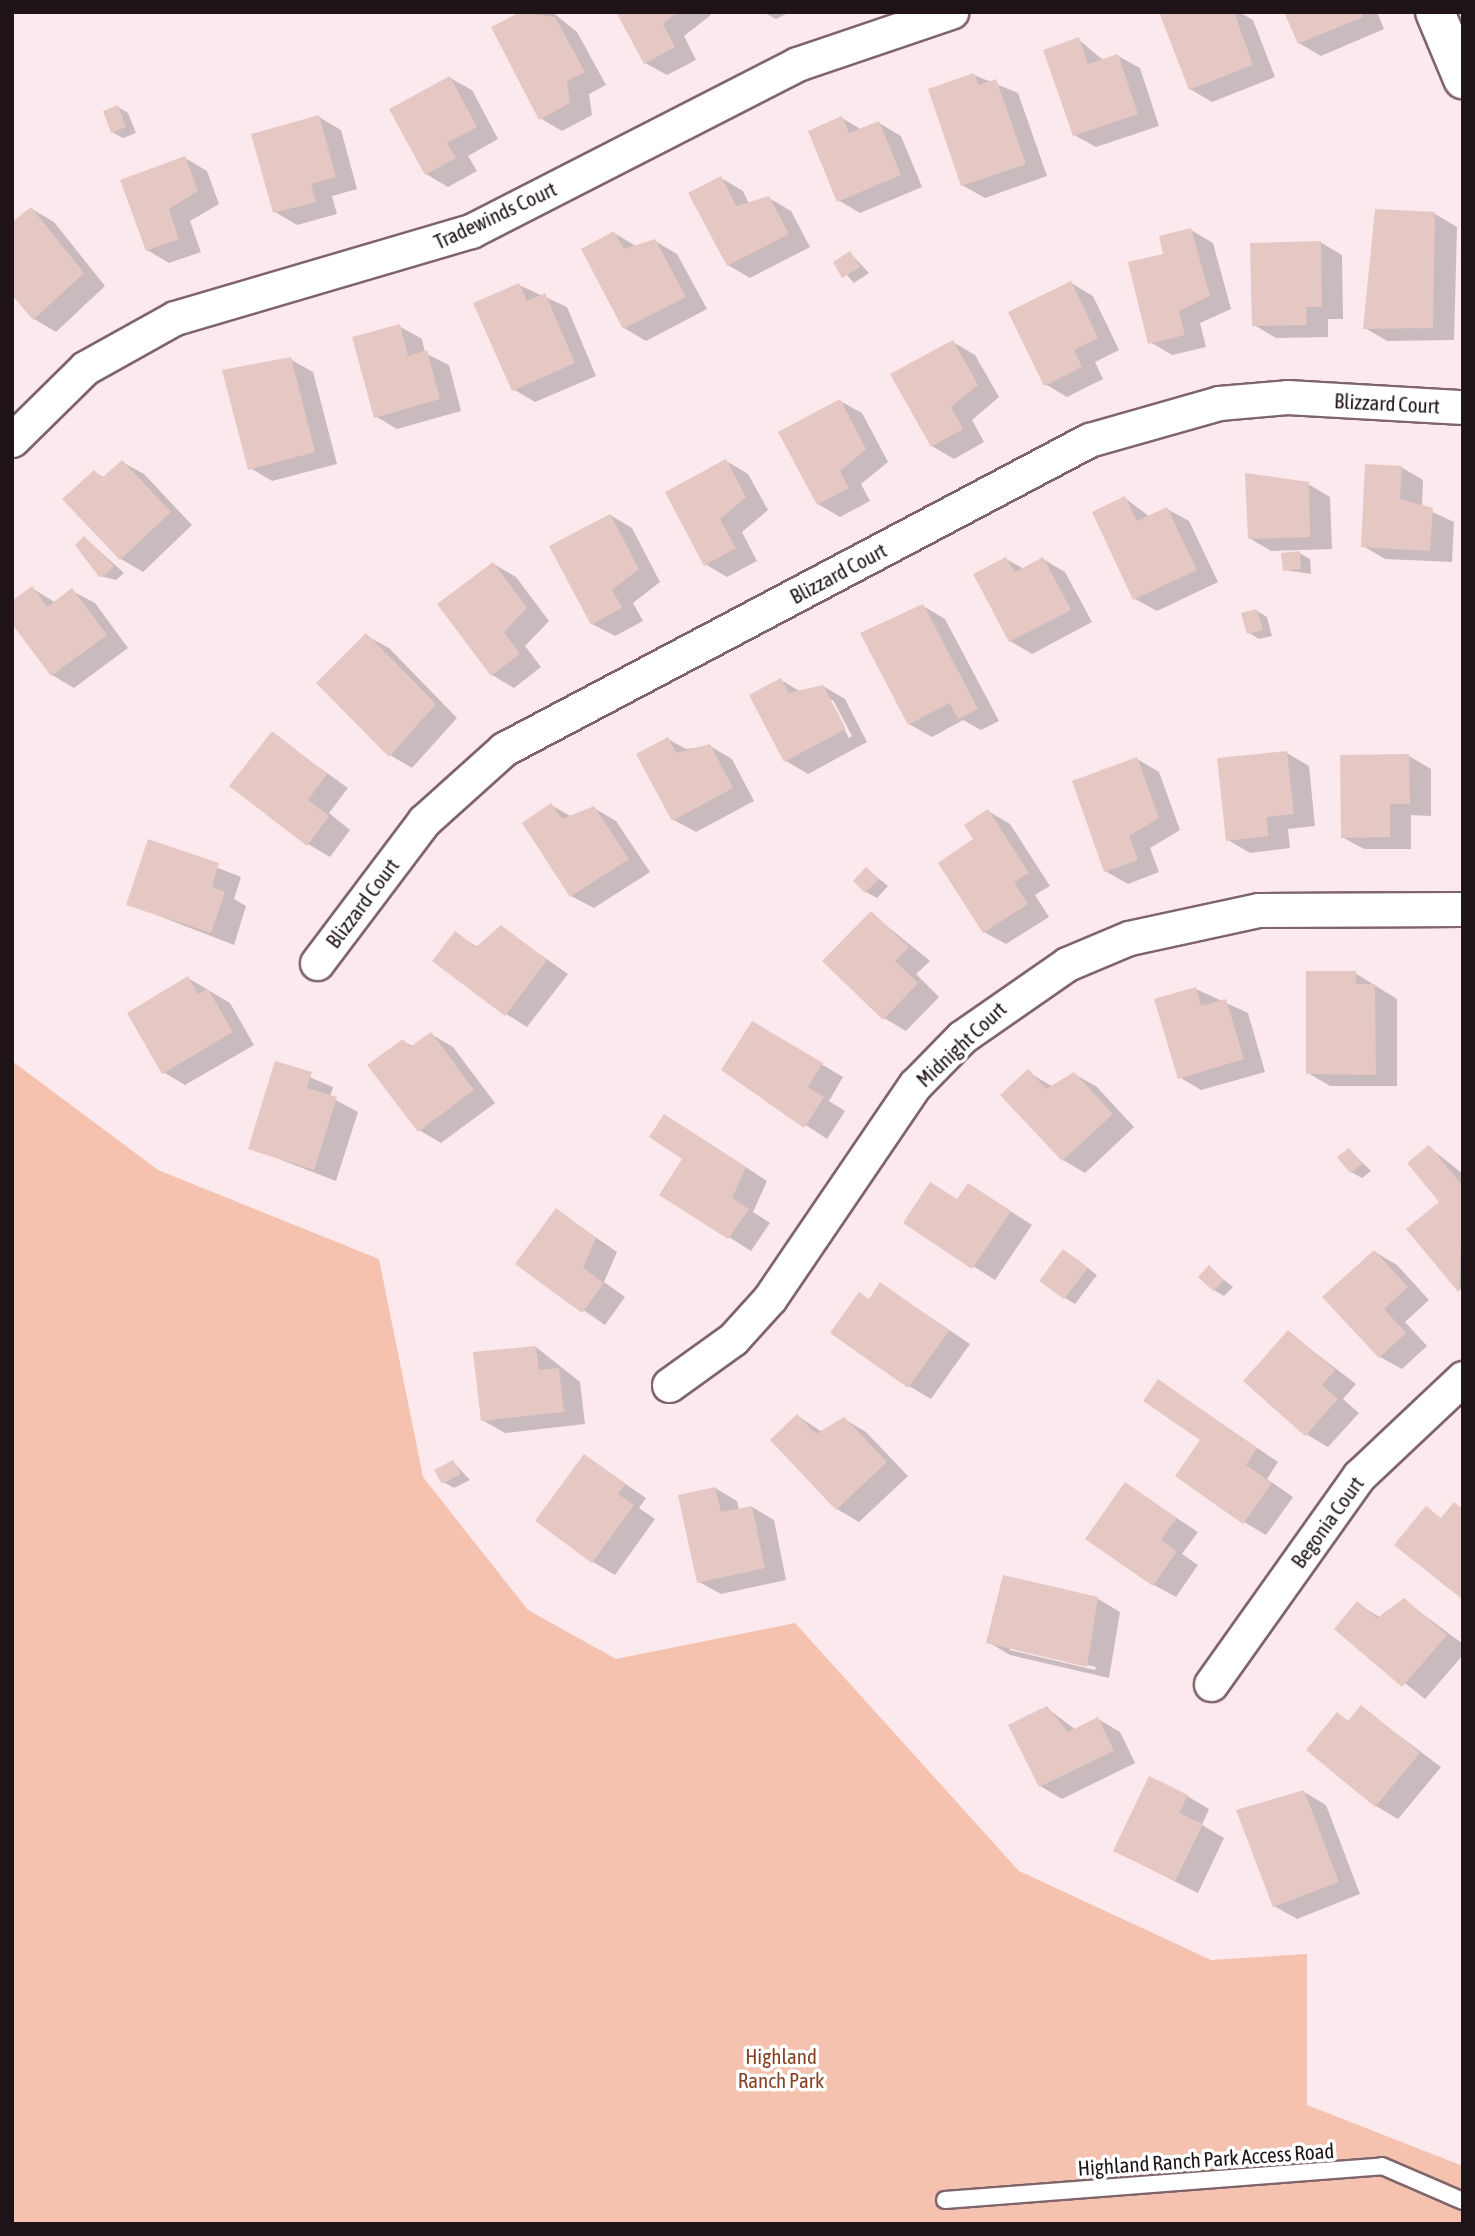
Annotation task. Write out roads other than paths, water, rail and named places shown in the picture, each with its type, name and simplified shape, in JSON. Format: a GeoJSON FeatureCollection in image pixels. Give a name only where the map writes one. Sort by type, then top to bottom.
{"type":"FeatureCollection","features":[{"type":"Feature","properties":{"kind":"main road"},"geometry":{"type":"LineString","coordinates":[[1435,12],[1463,79]]}},
{"type":"Feature","properties":{"kind":"street","name":"Tradewinds Court"},"geometry":{"type":"LineString","coordinates":[[12,440],[85,368],[175,318],[471,231],[797,64],[951,12]]}},
{"type":"Feature","properties":{"kind":"street","name":"Blizzard Court"},"geometry":{"type":"LineString","coordinates":[[317,963],[424,821],[504,749],[1089,440],[1219,403],[1287,397],[1463,407]]}},
{"type":"Feature","properties":{"kind":"street","name":"Midnight Court"},"geometry":{"type":"LineString","coordinates":[[669,1385],[733,1339],[770,1298],[915,1084],[962,1037],[1067,964],[1129,937],[1259,910],[1463,909]]}},
{"type":"Feature","properties":{"kind":"street","name":"Begonia Court"},"geometry":{"type":"LineString","coordinates":[[1211,1684],[1359,1476],[1463,1378]]}},
{"type":"Feature","properties":{"kind":"lane","name":"Highland Ranch Park Access Road"},"geometry":{"type":"LineString","coordinates":[[945,2200],[1382,2166],[1463,2201]]}},
{"type":"Feature","properties":{"kind":"park label","name":"Highland Ranch Park"},"geometry":{"type":"Point","coordinates":[781,2068]}}]}
